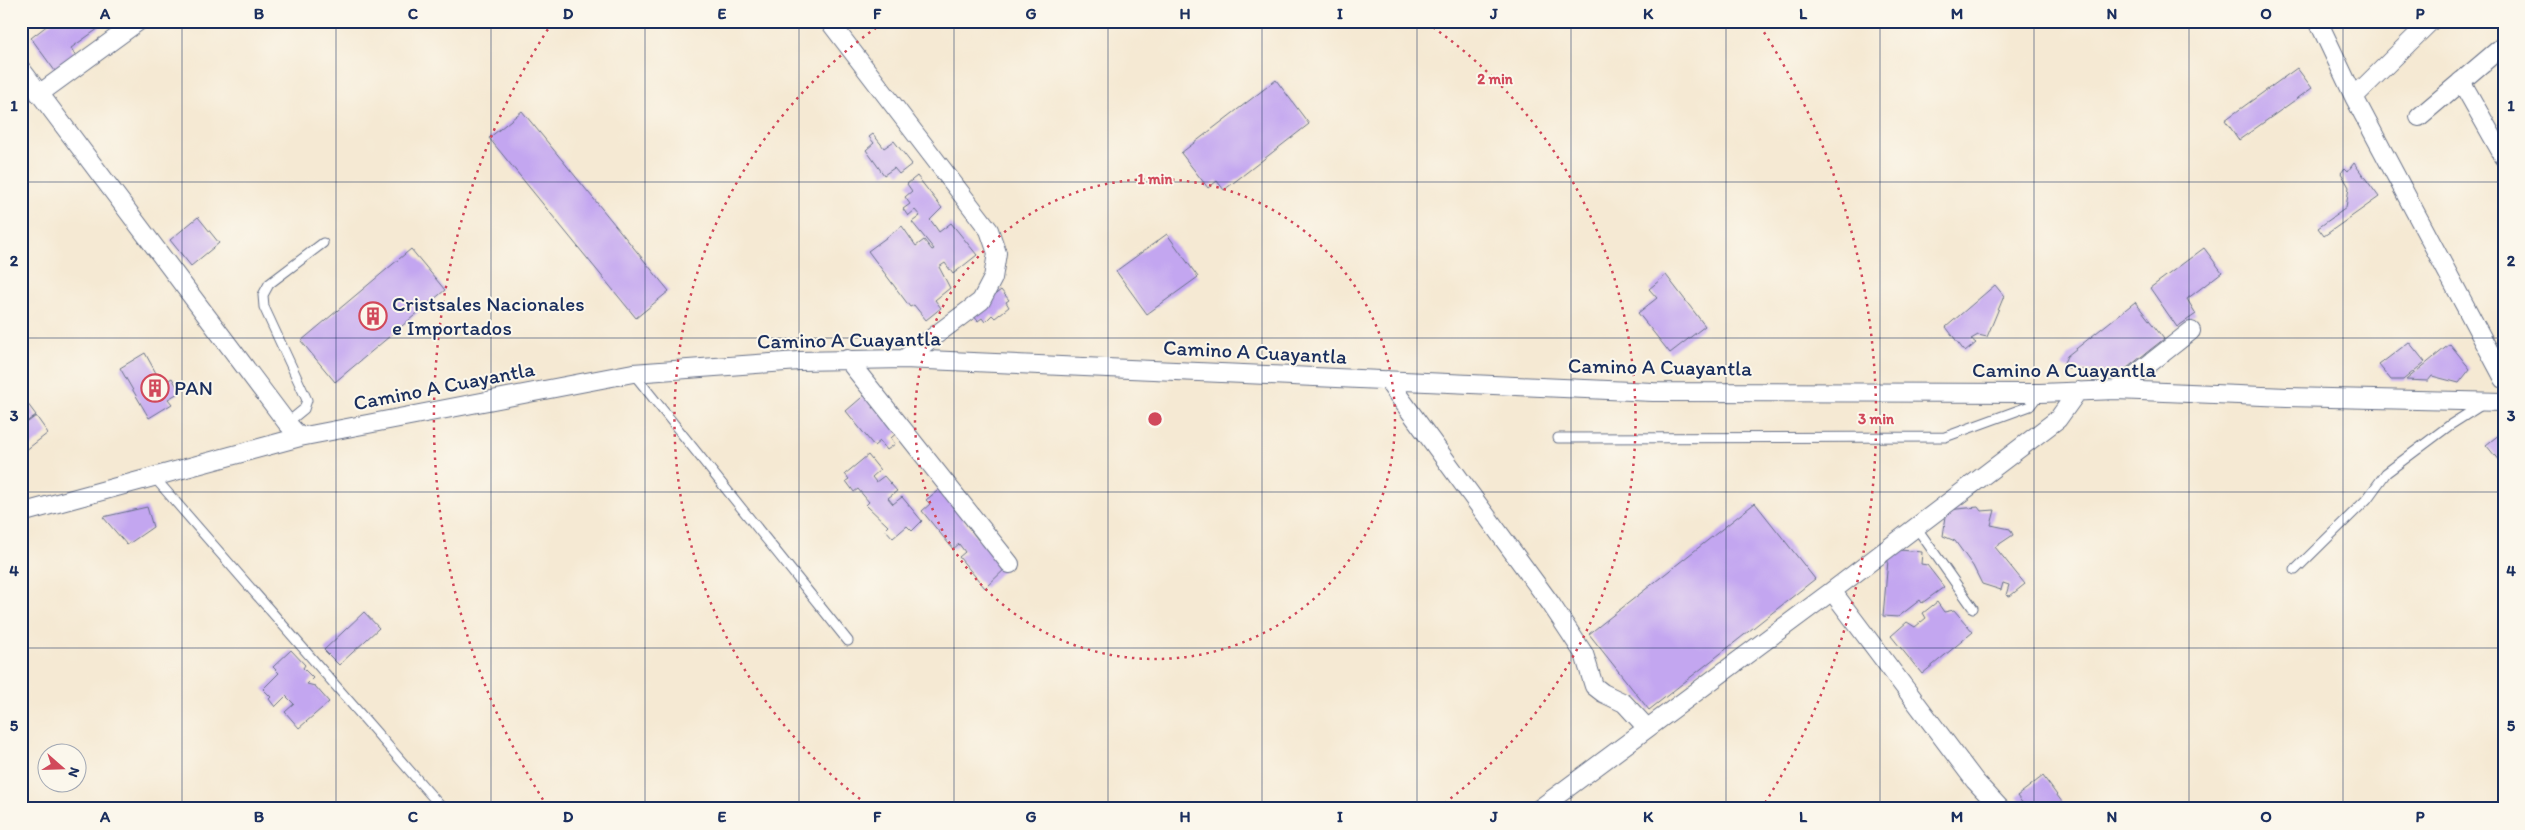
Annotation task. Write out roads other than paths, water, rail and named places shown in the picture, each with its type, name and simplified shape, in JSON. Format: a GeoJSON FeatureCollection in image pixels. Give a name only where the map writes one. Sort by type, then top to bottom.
{"type":"FeatureCollection","features":[{"type":"Feature","properties":{"kind":"street"},"geometry":{"type":"LineString","coordinates":[[39,94],[139,21]]}},
{"type":"Feature","properties":{"kind":"street"},"geometry":{"type":"LineString","coordinates":[[829,21],[989,230],[997,253],[993,278],[981,301],[904,359]]}},
{"type":"Feature","properties":{"kind":"street"},"geometry":{"type":"LineString","coordinates":[[2318,21],[2354,97],[2504,380]]}},
{"type":"Feature","properties":{"kind":"street"},"geometry":{"type":"LineString","coordinates":[[2354,97],[2431,21]]}},
{"type":"Feature","properties":{"kind":"street"},"geometry":{"type":"LineString","coordinates":[[2419,117],[2504,45]]}},
{"type":"Feature","properties":{"kind":"street"},"geometry":{"type":"LineString","coordinates":[[21,69],[287,423],[300,437]]}},
{"type":"Feature","properties":{"kind":"street"},"geometry":{"type":"LineString","coordinates":[[2461,81],[2504,157]]}},
{"type":"Feature","properties":{"kind":"street"},"geometry":{"type":"LineString","coordinates":[[2116,390],[2192,331]]}},
{"type":"Feature","properties":{"kind":"street"},"geometry":{"type":"LineString","coordinates":[[847,359],[1010,564]]}},
{"type":"Feature","properties":{"kind":"street","name":"Camino A Cuayantla"},"geometry":{"type":"LineString","coordinates":[[23,509],[154,477],[300,437],[633,373],[691,367],[847,359],[904,359],[1653,392],[2040,393],[2116,390],[2287,397],[2496,402]]}},
{"type":"Feature","properties":{"kind":"street"},"geometry":{"type":"LineString","coordinates":[[1387,380],[1551,604],[1584,654],[1594,686],[1603,694],[1624,703],[1647,728]]}},
{"type":"Feature","properties":{"kind":"street"},"geometry":{"type":"LineString","coordinates":[[1543,807],[2058,419],[2078,391]]}},
{"type":"Feature","properties":{"kind":"street"},"geometry":{"type":"LineString","coordinates":[[1832,591],[1975,781],[2001,809]]}},
{"type":"Feature","properties":{"kind":"lane"},"geometry":{"type":"LineString","coordinates":[[287,423],[304,409],[308,400],[264,307],[263,295],[269,284],[323,243]]}},
{"type":"Feature","properties":{"kind":"lane"},"geometry":{"type":"LineString","coordinates":[[633,373],[848,641]]}},
{"type":"Feature","properties":{"kind":"lane"},"geometry":{"type":"LineString","coordinates":[[1558,438],[1945,437],[2030,406],[2040,393]]}},
{"type":"Feature","properties":{"kind":"lane"},"geometry":{"type":"LineString","coordinates":[[2295,570],[2367,499],[2386,473],[2450,425],[2496,402]]}},
{"type":"Feature","properties":{"kind":"lane"},"geometry":{"type":"LineString","coordinates":[[154,477],[443,809]]}},
{"type":"Feature","properties":{"kind":"lane"},"geometry":{"type":"LineString","coordinates":[[1916,527],[1973,608]]}},
{"type":"Feature","properties":{"kind":"place","name":"Cristsales Nacionales e Importados"},"geometry":{"type":"Point","coordinates":[373,316]}},
{"type":"Feature","properties":{"kind":"place","name":"PAN"},"geometry":{"type":"Point","coordinates":[155,388]}}]}
